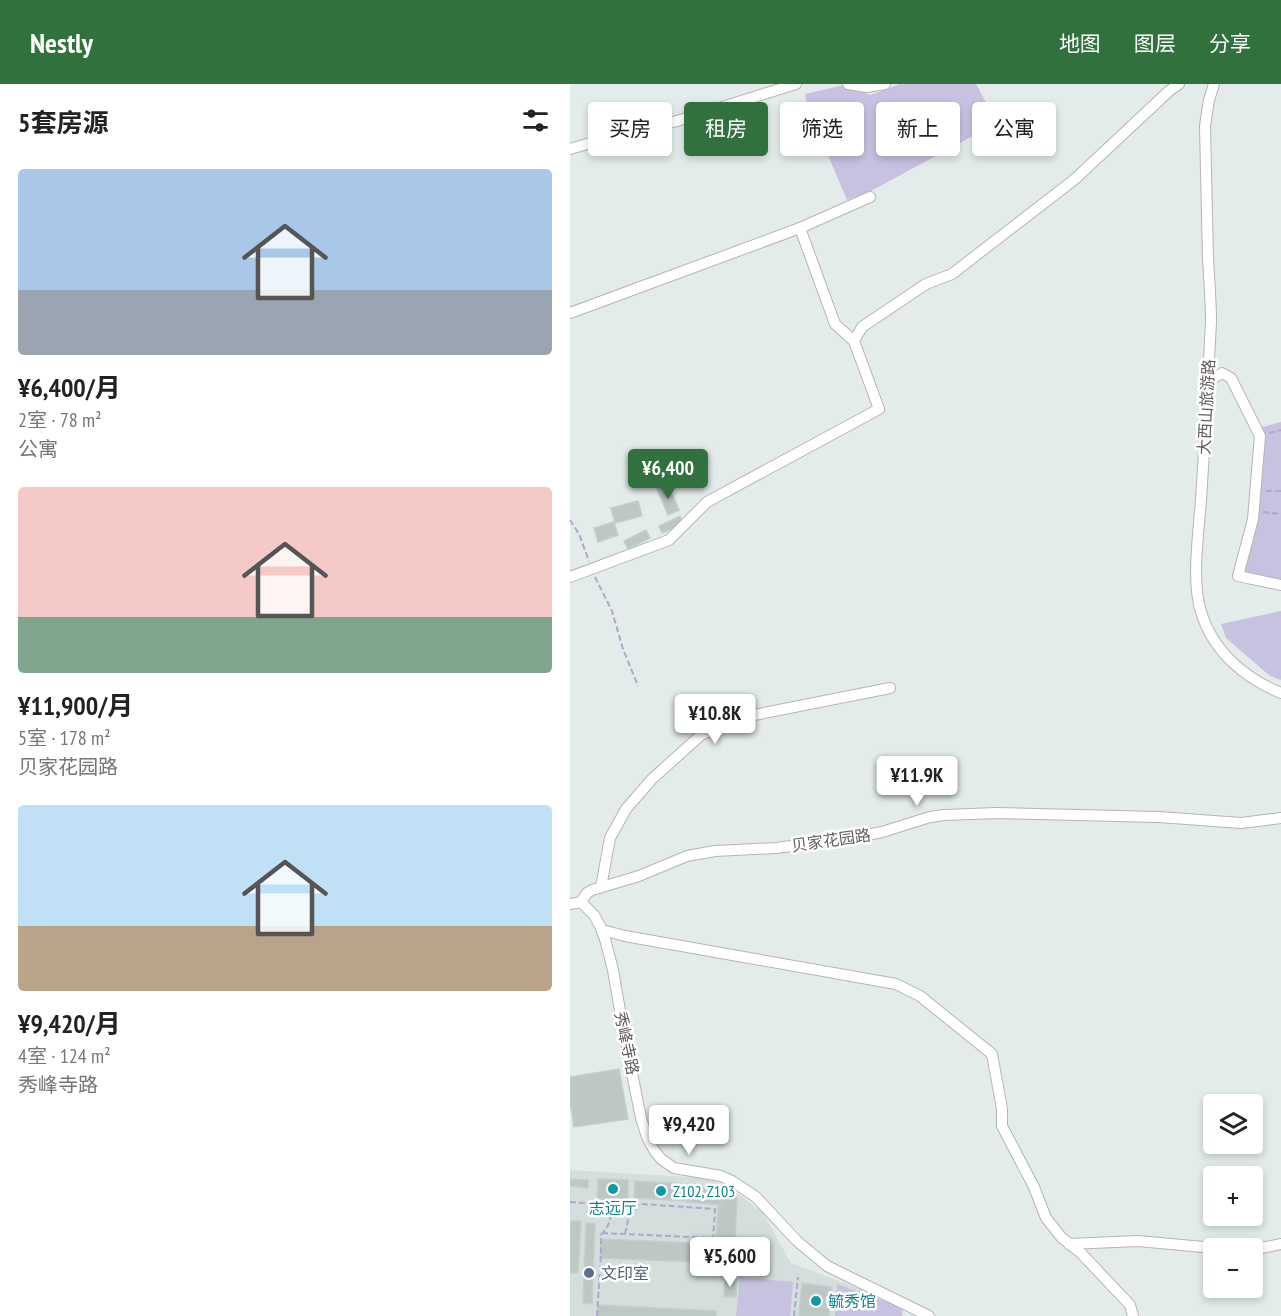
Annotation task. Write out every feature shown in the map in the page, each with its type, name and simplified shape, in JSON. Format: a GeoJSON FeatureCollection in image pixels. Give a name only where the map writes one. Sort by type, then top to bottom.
{"type":"FeatureCollection","features":[{"type":"Feature","properties":{"kind":"street"},"geometry":{"type":"LineString","coordinates":[[570,149],[677,121],[796,84]]}},
{"type":"Feature","properties":{"kind":"street"},"geometry":{"type":"LineString","coordinates":[[848,84],[867,87],[885,84]]}},
{"type":"Feature","properties":{"kind":"street"},"geometry":{"type":"LineString","coordinates":[[854,341],[862,327],[926,284],[952,274],[1075,179],[1179,84]]}},
{"type":"Feature","properties":{"kind":"street","name":"大西山旅游路"},"geometry":{"type":"LineString","coordinates":[[1214,84],[1205,126],[1211,319],[1197,550],[1198,602],[1213,639],[1232,663],[1252,678],[1281,693]]}},
{"type":"Feature","properties":{"kind":"street"},"geometry":{"type":"LineString","coordinates":[[570,313],[800,228],[870,197]]}},
{"type":"Feature","properties":{"kind":"street"},"geometry":{"type":"LineString","coordinates":[[570,577],[669,540],[707,502],[879,409],[854,341],[835,324],[800,228]]}},
{"type":"Feature","properties":{"kind":"street"},"geometry":{"type":"LineString","coordinates":[[1208,381],[1222,373],[1231,378],[1260,436],[1253,519],[1238,576],[1281,585]]}},
{"type":"Feature","properties":{"kind":"street"},"geometry":{"type":"LineString","coordinates":[[601,887],[610,838],[626,809],[652,779],[701,735],[744,717],[890,688]]}},
{"type":"Feature","properties":{"kind":"street","name":"贝家花园路"},"geometry":{"type":"LineString","coordinates":[[575,903],[587,893],[601,887],[639,876],[687,856],[715,851],[776,848],[847,839],[944,815],[997,813],[1158,817],[1241,823],[1281,818]]}},
{"type":"Feature","properties":{"kind":"street","name":"秀峰寺路"},"geometry":{"type":"LineString","coordinates":[[575,903],[594,915],[602,930],[613,970],[642,1118],[647,1137],[661,1159],[674,1168],[732,1180],[756,1197],[797,1241],[827,1266],[929,1316]]}},
{"type":"Feature","properties":{"kind":"street"},"geometry":{"type":"LineString","coordinates":[[602,930],[896,984],[920,996],[992,1054],[1002,1108],[1002,1126],[1034,1187],[1046,1218],[1062,1238],[1080,1252],[1130,1305],[1133,1316]]}},
{"type":"Feature","properties":{"kind":"street"},"geometry":{"type":"LineString","coordinates":[[1069,1244],[1138,1241],[1203,1247]]}},
{"type":"Feature","properties":{"kind":"street"},"geometry":{"type":"LineString","coordinates":[[1263,1248],[1281,1244]]}},
{"type":"Feature","properties":{"kind":"path"},"geometry":{"type":"LineString","coordinates":[[1256,491],[1281,491]]}},
{"type":"Feature","properties":{"kind":"path"},"geometry":{"type":"LineString","coordinates":[[1254,511],[1281,514]]}},
{"type":"Feature","properties":{"kind":"path"},"geometry":{"type":"LineString","coordinates":[[570,520],[579,534],[591,569],[612,610],[623,649],[638,686]]}},
{"type":"Feature","properties":{"kind":"path"},"geometry":{"type":"LineString","coordinates":[[570,1202],[715,1209],[713,1238]]}},
{"type":"Feature","properties":{"kind":"path"},"geometry":{"type":"LineString","coordinates":[[625,1234],[628,1220],[639,1204]]}},
{"type":"Feature","properties":{"kind":"path"},"geometry":{"type":"LineString","coordinates":[[597,1316],[601,1235],[611,1221],[612,1205]]}},
{"type":"Feature","properties":{"kind":"path"},"geometry":{"type":"LineString","coordinates":[[602,1233],[713,1238],[720,1242],[719,1264],[714,1266]]}},
{"type":"Feature","properties":{"kind":"path"},"geometry":{"type":"LineString","coordinates":[[794,1316],[798,1277]]}},
{"type":"Feature","properties":{"kind":"shaded area"},"geometry":{"type":"Polygon","coordinates":[[[848,84],[870,95],[900,84],[976,84],[986,102],[972,102],[972,136],[960,143],[960,102],[876,102],[876,156],[936,156],[871,191],[847,200],[828,156],[864,156],[864,102],[806,102],[805,94],[848,84]]]}},
{"type":"Feature","properties":{"kind":"shaded area"},"geometry":{"type":"Polygon","coordinates":[[[1281,422],[1281,591],[1233,580],[1250,516],[1255,429],[1281,422]]]}},
{"type":"Feature","properties":{"kind":"shaded area"},"geometry":{"type":"Polygon","coordinates":[[[1281,611],[1281,680],[1270,676],[1226,638],[1221,624],[1281,611]]]}},
{"type":"Feature","properties":{"kind":"shaded area"},"geometry":{"type":"Polygon","coordinates":[[[570,1170],[703,1178],[730,1187],[763,1213],[791,1263],[898,1303],[899,1316],[570,1316],[570,1170]]]}},
{"type":"Feature","properties":{"kind":"shaded area"},"geometry":{"type":"Polygon","coordinates":[[[740,1277],[793,1282],[790,1316],[736,1316],[740,1277]]]}},
{"type":"Feature","properties":{"kind":"shaded area"},"geometry":{"type":"Polygon","coordinates":[[[837,1284],[903,1308],[902,1316],[835,1316],[837,1284]]]}},
{"type":"Feature","properties":{"kind":"building"},"geometry":{"type":"Polygon","coordinates":[[[668,484],[679,510],[668,515],[657,489],[668,484]]]}},
{"type":"Feature","properties":{"kind":"building"},"geometry":{"type":"Polygon","coordinates":[[[638,501],[642,516],[615,523],[611,508],[638,501]]]}},
{"type":"Feature","properties":{"kind":"building"},"geometry":{"type":"Polygon","coordinates":[[[680,516],[683,524],[662,533],[659,526],[680,516]]]}},
{"type":"Feature","properties":{"kind":"building"},"geometry":{"type":"Polygon","coordinates":[[[614,522],[618,535],[598,542],[594,528],[614,522]]]}},
{"type":"Feature","properties":{"kind":"building"},"geometry":{"type":"Polygon","coordinates":[[[646,530],[650,538],[628,549],[624,541],[646,530]]]}},
{"type":"Feature","properties":{"kind":"building"},"geometry":{"type":"Polygon","coordinates":[[[619,1069],[628,1119],[574,1127],[570,1101],[570,1077],[619,1069]]]}},
{"type":"Feature","properties":{"kind":"building"},"geometry":{"type":"Polygon","coordinates":[[[570,1179],[588,1180],[588,1188],[570,1186],[570,1179]]]}},
{"type":"Feature","properties":{"kind":"building","name":"志远厅"},"geometry":{"type":"Polygon","coordinates":[[[598,1179],[628,1180],[628,1200],[597,1199],[598,1179]]]}},
{"type":"Feature","properties":{"kind":"building","name":"Z102, Z103"},"geometry":{"type":"Polygon","coordinates":[[[635,1181],[687,1184],[686,1201],[634,1198],[635,1181]]]}},
{"type":"Feature","properties":{"kind":"building"},"geometry":{"type":"Polygon","coordinates":[[[688,1187],[723,1190],[721,1205],[687,1202],[688,1187]]]}},
{"type":"Feature","properties":{"kind":"building"},"geometry":{"type":"Polygon","coordinates":[[[723,1196],[737,1197],[735,1241],[716,1240],[718,1205],[722,1205],[723,1196]]]}},
{"type":"Feature","properties":{"kind":"building"},"geometry":{"type":"Polygon","coordinates":[[[570,1221],[581,1221],[578,1273],[570,1273],[570,1221]]]}},
{"type":"Feature","properties":{"kind":"building"},"geometry":{"type":"Polygon","coordinates":[[[586,1223],[595,1224],[592,1304],[583,1303],[586,1223]]]}},
{"type":"Feature","properties":{"kind":"building"},"geometry":{"type":"Polygon","coordinates":[[[601,1239],[719,1244],[719,1263],[600,1258],[601,1239]]]}},
{"type":"Feature","properties":{"kind":"building"},"geometry":{"type":"Polygon","coordinates":[[[725,1278],[736,1278],[736,1297],[724,1297],[725,1278]]]}},
{"type":"Feature","properties":{"kind":"building","name":"毓秀馆"},"geometry":{"type":"Polygon","coordinates":[[[802,1283],[832,1287],[829,1316],[799,1316],[802,1283]]]}},
{"type":"Feature","properties":{"kind":"building"},"geometry":{"type":"Polygon","coordinates":[[[598,1305],[716,1311],[716,1316],[597,1316],[598,1305]]]}},
{"type":"Feature","properties":{"kind":"place","name":"志远厅"},"geometry":{"type":"Point","coordinates":[613,1189]}},
{"type":"Feature","properties":{"kind":"place","name":"Z102, Z103"},"geometry":{"type":"Point","coordinates":[661,1191]}},
{"type":"Feature","properties":{"kind":"place","name":"文印室"},"geometry":{"type":"Point","coordinates":[589,1273]}},
{"type":"Feature","properties":{"kind":"place","name":"毓秀馆"},"geometry":{"type":"Point","coordinates":[816,1301]}}]}
